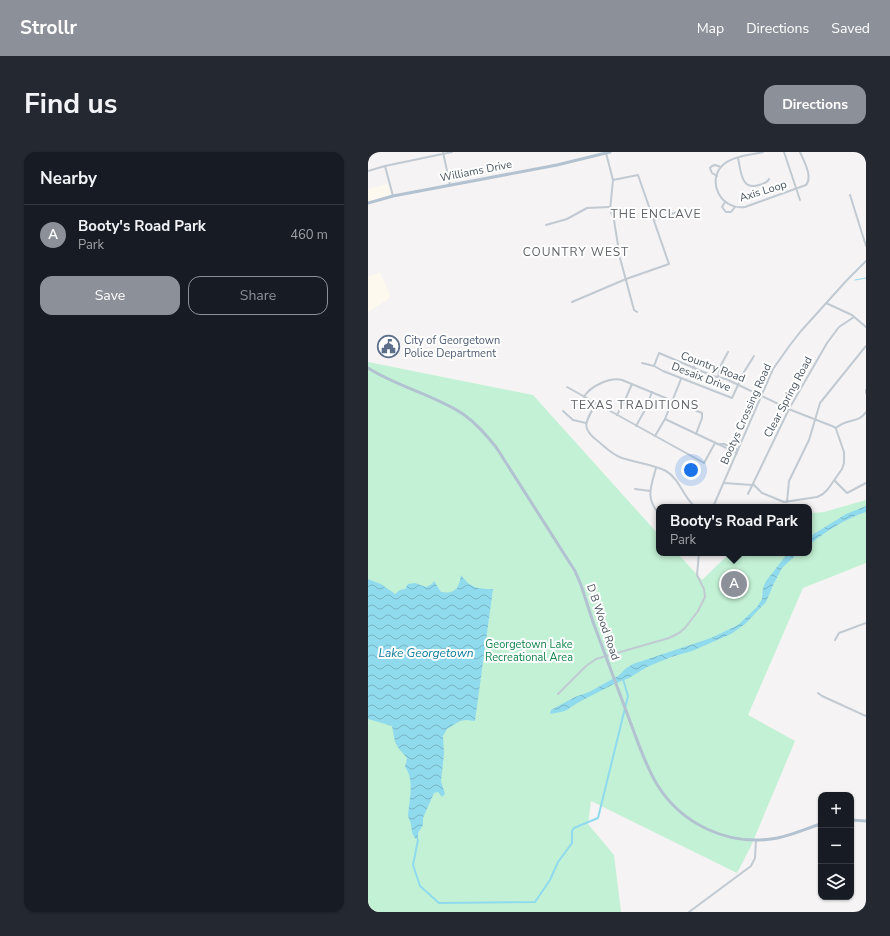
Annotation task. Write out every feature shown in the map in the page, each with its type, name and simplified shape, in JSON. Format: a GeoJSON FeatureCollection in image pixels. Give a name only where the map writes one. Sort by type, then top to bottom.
{"type":"FeatureCollection","features":[{"type":"Feature","properties":{"kind":"main road","name":"Williams Drive"},"geometry":{"type":"LineString","coordinates":[[368,203],[393,196],[557,165],[608,152]]}},
{"type":"Feature","properties":{"kind":"main road","name":"D B Wood Road"},"geometry":{"type":"LineString","coordinates":[[368,368],[463,414],[483,431],[496,447],[575,571],[645,759],[658,786],[673,806],[699,825],[714,832],[739,839],[756,840],[782,838],[818,825]]}},
{"type":"Feature","properties":{"kind":"main road"},"geometry":{"type":"LineString","coordinates":[[854,820],[866,821]]}},
{"type":"Feature","properties":{"kind":"street"},"geometry":{"type":"LineString","coordinates":[[368,171],[452,152]]}},
{"type":"Feature","properties":{"kind":"street"},"geometry":{"type":"LineString","coordinates":[[608,152],[613,180],[610,207],[614,220],[620,258],[634,310],[637,312]]}},
{"type":"Feature","properties":{"kind":"street"},"geometry":{"type":"LineString","coordinates":[[721,167],[715,165],[710,168],[712,173],[716,176],[721,167],[728,161],[763,152]]}},
{"type":"Feature","properties":{"kind":"street"},"geometry":{"type":"LineString","coordinates":[[784,152],[800,200]]}},
{"type":"Feature","properties":{"kind":"street","name":"Axis Loop"},"geometry":{"type":"LineString","coordinates":[[716,176],[718,191],[725,202],[735,207],[747,206],[806,185],[809,178],[800,152]]}},
{"type":"Feature","properties":{"kind":"street"},"geometry":{"type":"LineString","coordinates":[[444,153],[450,185]]}},
{"type":"Feature","properties":{"kind":"street"},"geometry":{"type":"LineString","coordinates":[[738,158],[744,182],[747,185],[753,187],[767,182],[769,179]]}},
{"type":"Feature","properties":{"kind":"street"},"geometry":{"type":"LineString","coordinates":[[385,166],[393,196]]}},
{"type":"Feature","properties":{"kind":"street"},"geometry":{"type":"LineString","coordinates":[[572,302],[626,279],[669,264],[638,175],[613,180]]}},
{"type":"Feature","properties":{"kind":"street"},"geometry":{"type":"LineString","coordinates":[[850,195],[866,246]]}},
{"type":"Feature","properties":{"kind":"street"},"geometry":{"type":"LineString","coordinates":[[725,202],[722,207],[726,212],[731,212],[735,207]]}},
{"type":"Feature","properties":{"kind":"street"},"geometry":{"type":"LineString","coordinates":[[546,225],[563,220],[587,208],[610,207]]}},
{"type":"Feature","properties":{"kind":"street"},"geometry":{"type":"LineString","coordinates":[[654,220],[680,211]]}},
{"type":"Feature","properties":{"kind":"street","name":"Bootys Crossing Road"},"geometry":{"type":"LineString","coordinates":[[714,504],[769,376],[782,355],[826,303],[866,261]]}},
{"type":"Feature","properties":{"kind":"street"},"geometry":{"type":"LineString","coordinates":[[826,303],[854,317],[866,327]]}},
{"type":"Feature","properties":{"kind":"street","name":"Clear Spring Road"},"geometry":{"type":"LineString","coordinates":[[748,494],[789,409],[830,338],[839,327],[854,317]]}},
{"type":"Feature","properties":{"kind":"street"},"geometry":{"type":"LineString","coordinates":[[787,502],[789,481],[809,440],[822,399],[866,346]]}},
{"type":"Feature","properties":{"kind":"street"},"geometry":{"type":"LineString","coordinates":[[718,377],[720,367],[728,352]]}},
{"type":"Feature","properties":{"kind":"street","name":"Country Road"},"geometry":{"type":"LineString","coordinates":[[654,366],[659,353],[693,368],[726,379],[789,409],[836,428]]}},
{"type":"Feature","properties":{"kind":"street","name":"Desaix Drive"},"geometry":{"type":"LineString","coordinates":[[642,363],[654,366],[732,398],[737,385],[754,356]]}},
{"type":"Feature","properties":{"kind":"street"},"geometry":{"type":"LineString","coordinates":[[693,368],[698,359]]}},
{"type":"Feature","properties":{"kind":"street"},"geometry":{"type":"LineString","coordinates":[[655,436],[665,419],[681,378]]}},
{"type":"Feature","properties":{"kind":"street"},"geometry":{"type":"LineString","coordinates":[[584,397],[588,390],[619,379],[702,413],[702,418],[696,434]]}},
{"type":"Feature","properties":{"kind":"street"},"geometry":{"type":"LineString","coordinates":[[617,415],[632,384]]}},
{"type":"Feature","properties":{"kind":"street"},"geometry":{"type":"LineString","coordinates":[[567,387],[704,463],[716,443]]}},
{"type":"Feature","properties":{"kind":"street"},"geometry":{"type":"LineString","coordinates":[[636,426],[652,392]]}},
{"type":"Feature","properties":{"kind":"street"},"geometry":{"type":"LineString","coordinates":[[596,403],[586,423],[586,428],[589,435],[616,455],[666,471],[673,476],[692,504]]}},
{"type":"Feature","properties":{"kind":"street"},"geometry":{"type":"LineString","coordinates":[[563,411],[573,420],[586,423]]}},
{"type":"Feature","properties":{"kind":"street"},"geometry":{"type":"LineString","coordinates":[[724,483],[752,485],[765,495],[787,502],[821,495],[827,491],[842,469],[845,460],[844,452],[836,428],[844,422],[860,418],[866,412]]}},
{"type":"Feature","properties":{"kind":"street"},"geometry":{"type":"LineString","coordinates":[[665,419],[737,453]]}},
{"type":"Feature","properties":{"kind":"street"},"geometry":{"type":"LineString","coordinates":[[716,443],[724,444],[738,450]]}},
{"type":"Feature","properties":{"kind":"street"},"geometry":{"type":"LineString","coordinates":[[656,468],[650,491],[652,504],[656,510]]}},
{"type":"Feature","properties":{"kind":"street"},"geometry":{"type":"LineString","coordinates":[[834,480],[847,493],[866,483]]}},
{"type":"Feature","properties":{"kind":"street"},"geometry":{"type":"LineString","coordinates":[[635,489],[650,491]]}},
{"type":"Feature","properties":{"kind":"street"},"geometry":{"type":"LineString","coordinates":[[558,694],[586,666],[596,659],[669,638],[679,633],[687,626],[698,611],[705,597],[704,589],[697,575],[699,556]]}},
{"type":"Feature","properties":{"kind":"street"},"geometry":{"type":"LineString","coordinates":[[835,640],[839,633],[866,623]]}},
{"type":"Feature","properties":{"kind":"street"},"geometry":{"type":"LineString","coordinates":[[818,693],[866,716]]}},
{"type":"Feature","properties":{"kind":"street"},"geometry":{"type":"LineString","coordinates":[[689,912],[751,866],[755,858],[756,840]]}},
{"type":"Feature","properties":{"kind":"shaded area"},"geometry":{"type":"Polygon","coordinates":[[[388,184],[391,197],[368,203],[368,189],[388,184]]]}},
{"type":"Feature","properties":{"kind":"shaded area"},"geometry":{"type":"Polygon","coordinates":[[[380,272],[390,295],[389,299],[368,312],[368,277],[380,272]]]}},
{"type":"Feature","properties":{"kind":"green space","name":"Georgetown Lake Recreational Area"},"geometry":{"type":"Polygon","coordinates":[[[368,362],[533,395],[656,532],[656,556],[680,556],[702,580],[727,556],[812,556],[812,513],[824,512],[866,500],[866,563],[803,588],[748,715],[795,741],[751,846],[737,873],[591,801],[588,824],[614,855],[621,912],[368,912],[368,362]]]}},
{"type":"Feature","properties":{"kind":"water"},"geometry":{"type":"Polygon","coordinates":[[[866,506],[866,512],[836,526],[812,543],[812,535],[846,514],[866,506]]]}},
{"type":"Feature","properties":{"kind":"water"},"geometry":{"type":"Polygon","coordinates":[[[786,556],[795,556],[782,568],[766,602],[745,624],[731,634],[692,651],[671,657],[647,667],[629,678],[579,702],[565,711],[550,713],[551,710],[618,676],[633,664],[711,638],[738,625],[757,607],[762,599],[763,588],[766,581],[786,556]]]}},
{"type":"Feature","properties":{"kind":"water","name":"Lake Georgetown"},"geometry":{"type":"Polygon","coordinates":[[[461,575],[468,583],[475,587],[493,589],[475,721],[460,721],[447,729],[443,736],[444,754],[441,781],[445,794],[442,797],[438,792],[434,793],[423,818],[423,825],[418,833],[418,840],[413,835],[408,816],[411,784],[405,767],[407,758],[395,742],[392,726],[368,719],[368,579],[381,584],[395,594],[400,590],[405,589],[408,584],[415,583],[426,587],[434,581],[441,592],[450,592],[456,590],[461,575]]]}},
{"type":"Feature","properties":{"kind":"waterway"},"geometry":{"type":"LineString","coordinates":[[855,280],[866,278]]}},
{"type":"Feature","properties":{"kind":"waterway"},"geometry":{"type":"LineString","coordinates":[[418,840],[413,865],[420,886],[439,903],[535,902],[550,880],[558,862],[572,843],[572,831],[574,828],[598,818],[628,696],[623,679]]}},
{"type":"Feature","properties":{"kind":"place","name":"City of Georgetown Police Department"},"geometry":{"type":"Point","coordinates":[389,346]}},
{"type":"Feature","properties":{"kind":"place","name":"Booty's Road Park"},"geometry":{"type":"Point","coordinates":[734,584]}},
{"type":"Feature","properties":{"kind":"district","name":"THE ENCLAVE"},"geometry":{"type":"Point","coordinates":[656,214]}},
{"type":"Feature","properties":{"kind":"district","name":"COUNTRY WEST"},"geometry":{"type":"Point","coordinates":[576,252]}},
{"type":"Feature","properties":{"kind":"district","name":"TEXAS TRADITIONS"},"geometry":{"type":"Point","coordinates":[635,405]}}]}
